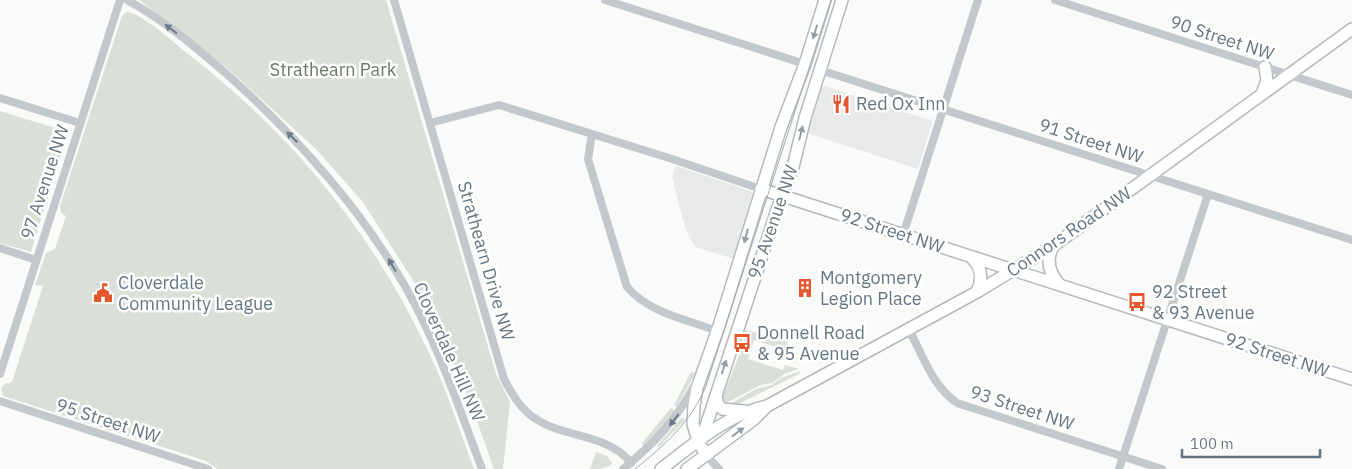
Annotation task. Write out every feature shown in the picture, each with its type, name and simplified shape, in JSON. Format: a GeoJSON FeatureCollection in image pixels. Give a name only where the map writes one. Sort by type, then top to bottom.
{"type":"FeatureCollection","features":[{"type":"Feature","properties":{"kind":"street","name":"97 Avenue NW"},"geometry":{"type":"LineString","coordinates":[[0,374],[120,0]]}},
{"type":"Feature","properties":{"kind":"street","name":"Cloverdale Hill NW"},"geometry":{"type":"LineString","coordinates":[[127,0],[144,9],[210,59],[276,120],[332,180],[382,249],[407,289],[439,357],[482,469]]}},
{"type":"Feature","properties":{"kind":"street","name":"Strathearn Drive NW"},"geometry":{"type":"LineString","coordinates":[[394,0],[504,380],[522,407],[535,419],[617,450],[630,463]]}},
{"type":"Feature","properties":{"kind":"street"},"geometry":{"type":"LineString","coordinates":[[605,0],[805,64]]}},
{"type":"Feature","properties":{"kind":"street","name":"95 Avenue NW"},"geometry":{"type":"LineString","coordinates":[[706,455],[698,441],[694,424],[694,405],[781,126],[805,64],[825,0]]}},
{"type":"Feature","properties":{"kind":"street","name":"95 Avenue NW"},"geometry":{"type":"LineString","coordinates":[[698,441],[705,429],[783,196],[842,0]]}},
{"type":"Feature","properties":{"kind":"street"},"geometry":{"type":"LineString","coordinates":[[902,235],[978,0]]}},
{"type":"Feature","properties":{"kind":"street","name":"90 Street NW"},"geometry":{"type":"LineString","coordinates":[[1055,0],[1352,95]]}},
{"type":"Feature","properties":{"kind":"street","name":"Connors Road NW"},"geometry":{"type":"LineString","coordinates":[[661,469],[698,441],[748,410],[767,406],[909,330],[1053,246],[1352,29]]}},
{"type":"Feature","properties":{"kind":"street"},"geometry":{"type":"LineString","coordinates":[[1262,95],[1267,80],[1265,67]]}},
{"type":"Feature","properties":{"kind":"street","name":"91 Street NW"},"geometry":{"type":"LineString","coordinates":[[820,70],[1352,240]]}},
{"type":"Feature","properties":{"kind":"street"},"geometry":{"type":"LineString","coordinates":[[0,98],[80,123]]}},
{"type":"Feature","properties":{"kind":"street","name":"92 Street NW"},"geometry":{"type":"LineString","coordinates":[[430,123],[499,105],[1352,379]]}},
{"type":"Feature","properties":{"kind":"street"},"geometry":{"type":"LineString","coordinates":[[592,134],[588,159],[626,287],[637,299],[652,308],[717,331]]}},
{"type":"Feature","properties":{"kind":"street"},"geometry":{"type":"LineString","coordinates":[[1119,469],[1208,194]]}},
{"type":"Feature","properties":{"kind":"street"},"geometry":{"type":"LineString","coordinates":[[1053,246],[1049,257],[1050,268],[1059,284]]}},
{"type":"Feature","properties":{"kind":"street"},"geometry":{"type":"LineString","coordinates":[[0,248],[36,260]]}},
{"type":"Feature","properties":{"kind":"street"},"geometry":{"type":"LineString","coordinates":[[972,258],[979,266],[981,277],[977,292]]}},
{"type":"Feature","properties":{"kind":"street","name":"93 Street NW"},"geometry":{"type":"LineString","coordinates":[[909,330],[936,382],[945,394],[957,403],[1162,469]]}},
{"type":"Feature","properties":{"kind":"street","name":"95 Avenue NW"},"geometry":{"type":"LineString","coordinates":[[623,469],[672,422],[687,400],[706,362]]}},
{"type":"Feature","properties":{"kind":"street"},"geometry":{"type":"LineString","coordinates":[[716,394],[717,403],[722,409],[732,412],[748,410]]}},
{"type":"Feature","properties":{"kind":"street","name":"95 Street NW"},"geometry":{"type":"LineString","coordinates":[[0,401],[208,469]]}},
{"type":"Feature","properties":{"kind":"street","name":"Connors Road NW"},"geometry":{"type":"LineString","coordinates":[[687,469],[753,420],[767,406]]}},
{"type":"Feature","properties":{"kind":"street"},"geometry":{"type":"LineString","coordinates":[[706,455],[719,469]]}},
{"type":"Feature","properties":{"kind":"shaded area"},"geometry":{"type":"Polygon","coordinates":[[[825,86],[933,121],[918,169],[804,132],[816,92],[825,86]]]}},
{"type":"Feature","properties":{"kind":"shaded area"},"geometry":{"type":"Polygon","coordinates":[[[676,166],[753,192],[734,259],[695,247],[686,230],[672,176],[676,166]]]}},
{"type":"Feature","properties":{"kind":"green space","name":"Strathearn Park"},"geometry":{"type":"Polygon","coordinates":[[[139,0],[386,0],[496,374],[510,402],[503,469],[494,469],[471,404],[420,291],[362,201],[316,149],[226,67],[139,0]]]}},
{"type":"Feature","properties":{"kind":"green space"},"geometry":{"type":"Polygon","coordinates":[[[126,12],[140,17],[158,29],[228,86],[265,120],[331,194],[361,234],[388,276],[412,320],[451,404],[474,469],[217,469],[206,461],[3,396],[1,388],[5,384],[12,382],[43,286],[35,285],[46,253],[55,249],[66,216],[61,213],[60,206],[122,16],[126,12]]]}},
{"type":"Feature","properties":{"kind":"green space"},"geometry":{"type":"Polygon","coordinates":[[[0,111],[68,132],[31,252],[0,243],[0,111]]]}},
{"type":"Feature","properties":{"kind":"green space"},"geometry":{"type":"Polygon","coordinates":[[[745,330],[786,340],[795,360],[787,357],[789,351],[781,348],[777,356],[779,348],[754,340],[751,350],[743,347],[745,330]]]}},
{"type":"Feature","properties":{"kind":"green space"},"geometry":{"type":"Polygon","coordinates":[[[741,351],[750,354],[748,359],[783,370],[785,365],[799,369],[784,374],[772,383],[761,385],[726,403],[722,398],[741,351]]]}},
{"type":"Feature","properties":{"kind":"green space"},"geometry":{"type":"Polygon","coordinates":[[[800,371],[799,374],[734,406],[730,404],[756,389],[772,385],[781,378],[800,371]]]}},
{"type":"Feature","properties":{"kind":"green space"},"geometry":{"type":"Polygon","coordinates":[[[691,372],[695,373],[677,407],[674,405],[691,372]]]}},
{"type":"Feature","properties":{"kind":"green space"},"geometry":{"type":"Polygon","coordinates":[[[671,408],[675,411],[665,425],[643,446],[642,443],[671,408]]]}},
{"type":"Feature","properties":{"kind":"green space"},"geometry":{"type":"Polygon","coordinates":[[[681,418],[686,419],[659,447],[657,446],[681,418]]]}},
{"type":"Feature","properties":{"kind":"green space"},"geometry":{"type":"Polygon","coordinates":[[[596,452],[607,456],[612,463],[606,468],[590,469],[596,452]]]}},
{"type":"Feature","properties":{"kind":"tram line"},"geometry":{"type":"LineString","coordinates":[[635,469],[657,451],[685,422],[706,386],[831,0]]}},
{"type":"Feature","properties":{"kind":"place","name":"Red Ox Inn"},"geometry":{"type":"Point","coordinates":[841,104]}},
{"type":"Feature","properties":{"kind":"place","name":"Montgomery Legion Place"},"geometry":{"type":"Point","coordinates":[805,288]}},
{"type":"Feature","properties":{"kind":"place","name":"Cloverdale Community League"},"geometry":{"type":"Point","coordinates":[103,293]}},
{"type":"Feature","properties":{"kind":"place","name":"92 Street & 93 Avenue"},"geometry":{"type":"Point","coordinates":[1137,302]}},
{"type":"Feature","properties":{"kind":"place","name":"Donnell Road & 95 Avenue"},"geometry":{"type":"Point","coordinates":[742,343]}}]}
